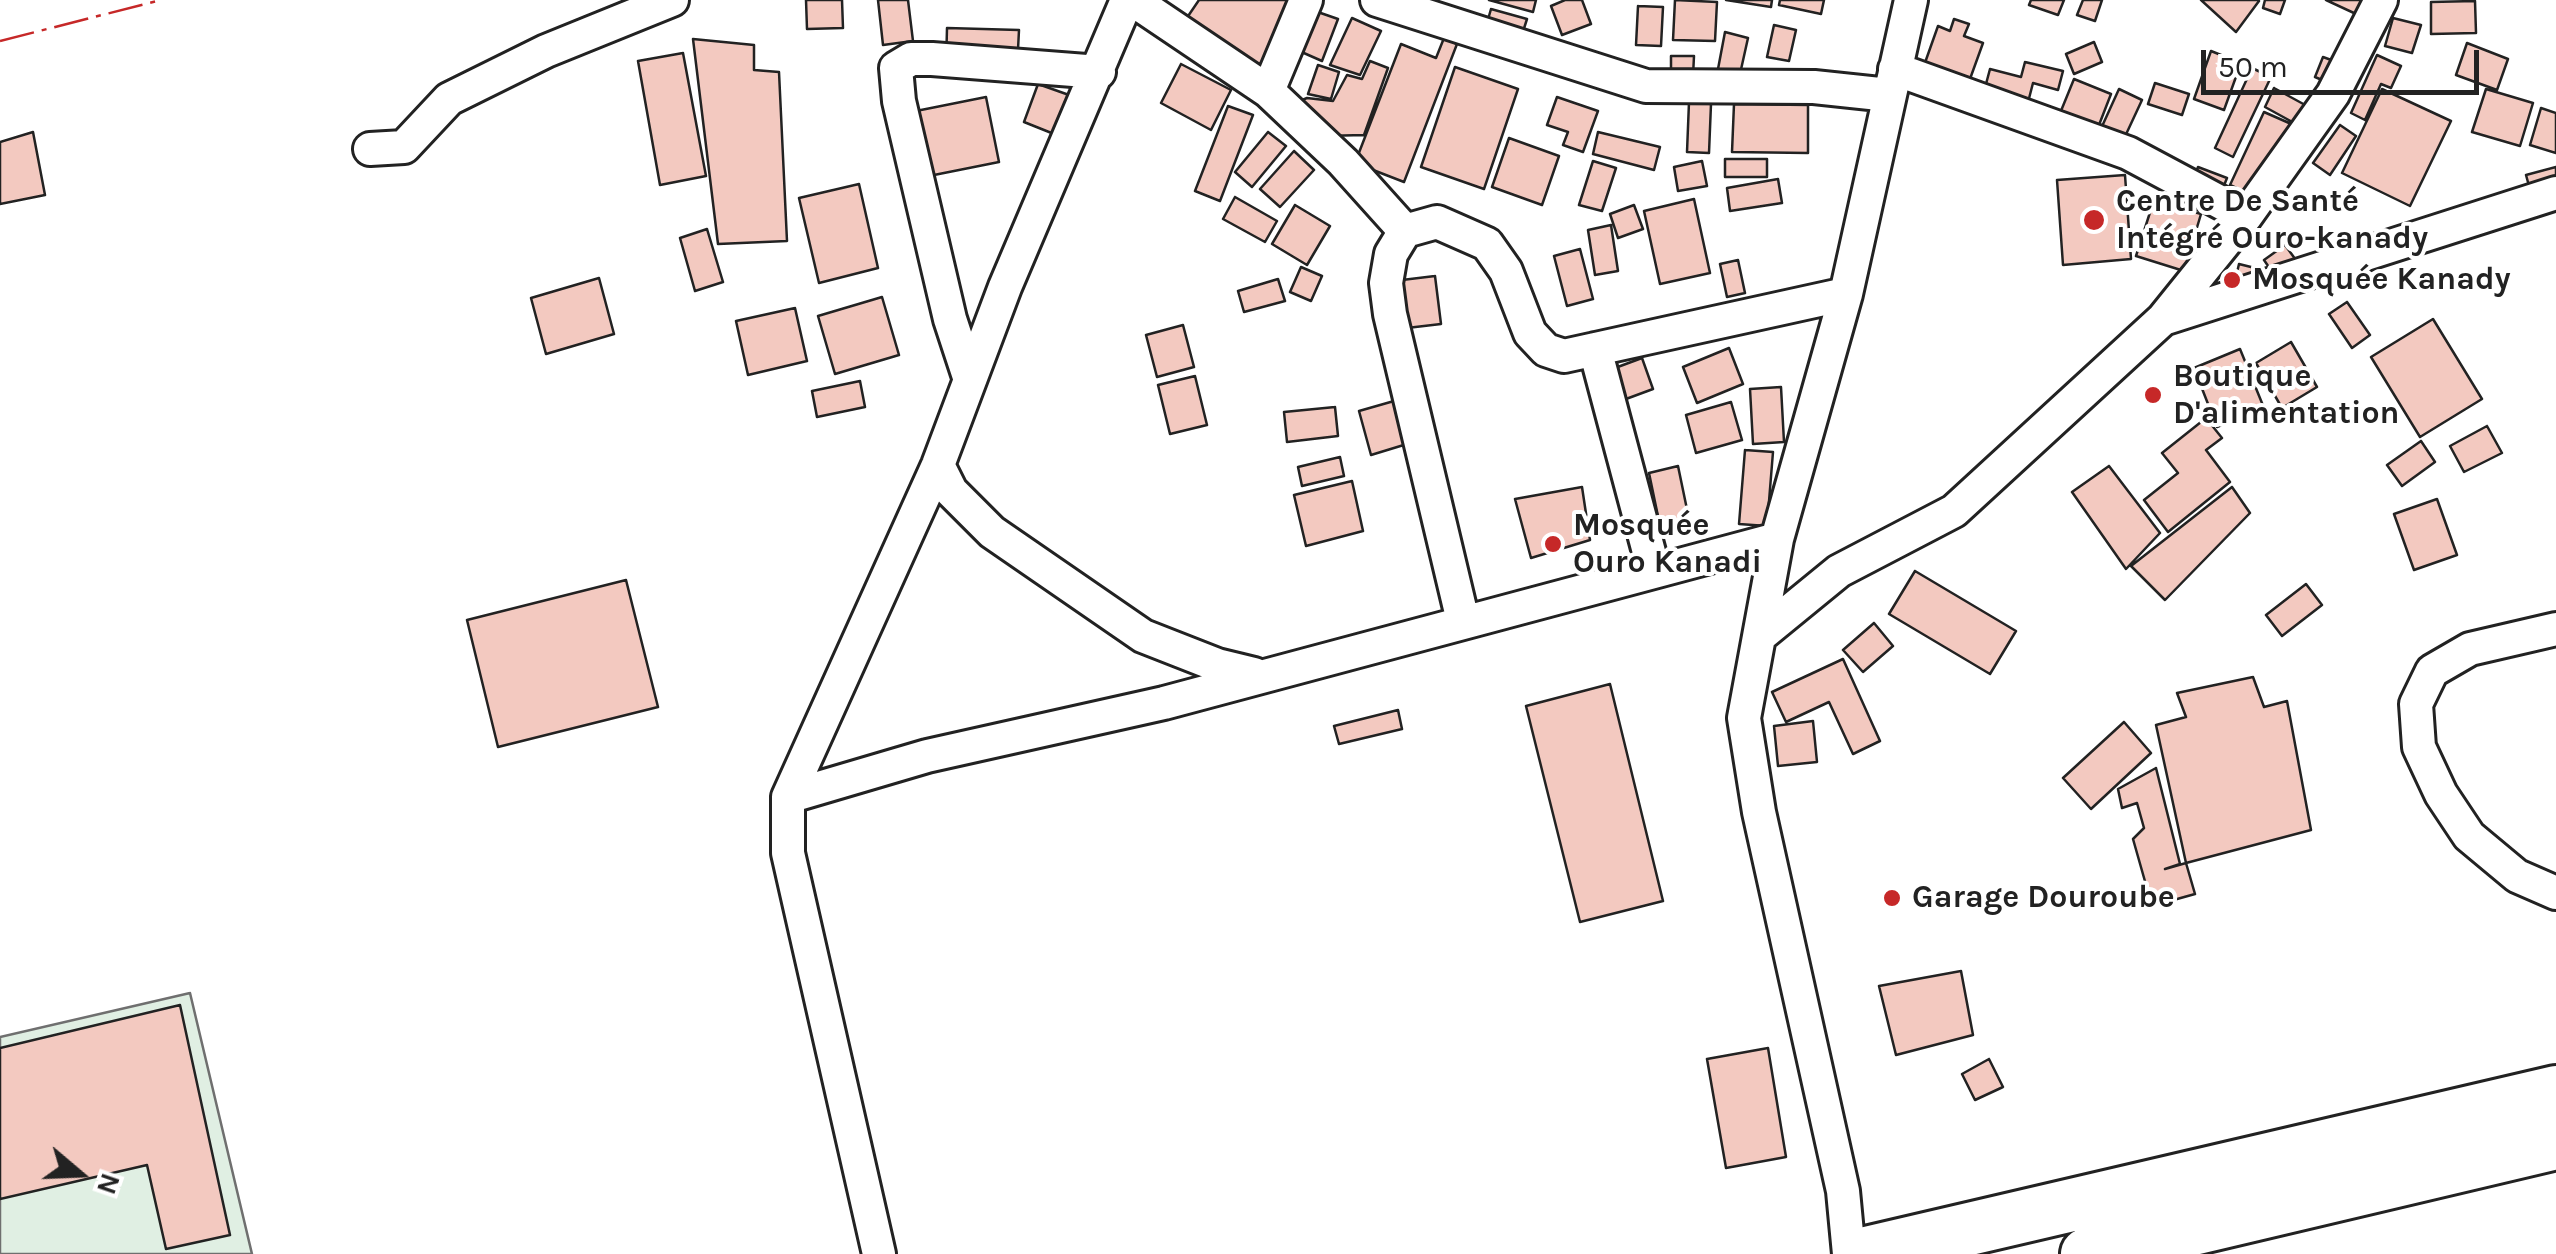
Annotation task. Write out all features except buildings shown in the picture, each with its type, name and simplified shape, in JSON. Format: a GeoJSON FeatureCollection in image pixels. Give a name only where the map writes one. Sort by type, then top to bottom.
{"type":"FeatureCollection","features":[{"type":"Feature","properties":{"kind":"main road"},"geometry":{"type":"LineString","coordinates":[[1862,1254],[2556,1092]]}},
{"type":"Feature","properties":{"kind":"main road"},"geometry":{"type":"LineString","coordinates":[[2087,1254],[2212,1240],[2556,1144]]}},
{"type":"Feature","properties":{"kind":"street"},"geometry":{"type":"LineString","coordinates":[[370,149],[404,147],[450,99],[546,51],[672,0]]}},
{"type":"Feature","properties":{"kind":"street"},"geometry":{"type":"LineString","coordinates":[[879,1254],[788,853],[788,798],[938,464],[1020,251],[1130,0],[1268,91],[1343,162],[1405,230]]}},
{"type":"Feature","properties":{"kind":"street"},"geometry":{"type":"LineString","coordinates":[[1268,91],[1306,0]]}},
{"type":"Feature","properties":{"kind":"street"},"geometry":{"type":"LineString","coordinates":[[1377,0],[1646,86],[1814,87],[1892,82],[2128,153],[2246,216]]}},
{"type":"Feature","properties":{"kind":"street"},"geometry":{"type":"LineString","coordinates":[[1849,1254],[1844,1191],[1748,760],[1744,718],[1777,539],[1846,294],[1911,0]]}},
{"type":"Feature","properties":{"kind":"street"},"geometry":{"type":"LineString","coordinates":[[1762,634],[1839,570],[1954,511],[2163,319],[2246,216],[2333,94],[2381,0]]}},
{"type":"Feature","properties":{"kind":"street"},"geometry":{"type":"LineString","coordinates":[[970,380],[933,246],[895,84],[896,68],[910,59],[921,59],[1099,72]]}},
{"type":"Feature","properties":{"kind":"street"},"geometry":{"type":"LineString","coordinates":[[2163,319],[2556,192]]}},
{"type":"Feature","properties":{"kind":"street"},"geometry":{"type":"LineString","coordinates":[[1464,621],[1390,314],[1386,283],[1391,254],[1405,230],[1437,222],[1487,244],[1506,271],[1530,333],[1546,350],[1564,356],[1846,294]]}},
{"type":"Feature","properties":{"kind":"street"},"geometry":{"type":"LineString","coordinates":[[1594,350],[1654,571]]}},
{"type":"Feature","properties":{"kind":"street"},"geometry":{"type":"LineString","coordinates":[[938,464],[966,509],[992,532],[1143,636],[1218,665],[1259,675]]}},
{"type":"Feature","properties":{"kind":"street"},"geometry":{"type":"LineString","coordinates":[[788,798],[927,756],[1164,703],[1777,539]]}},
{"type":"Feature","properties":{"kind":"street"},"geometry":{"type":"LineString","coordinates":[[2556,629],[2470,650],[2432,671],[2416,704],[2419,747],[2440,794],[2469,836],[2517,876],[2556,893]]}},
{"type":"Feature","properties":{"kind":"green space"},"geometry":{"type":"Polygon","coordinates":[[[190,993],[252,1254],[0,1254],[0,1037],[190,993]]]}},
{"type":"Feature","properties":{"kind":"power"},"geometry":{"type":"LineString","coordinates":[[0,41],[161,0]]}},
{"type":"Feature","properties":{"kind":"place","name":"Centre De Santé Intégré Ouro-kanady"},"geometry":{"type":"Point","coordinates":[2094,220]}},
{"type":"Feature","properties":{"kind":"place","name":"Mosquée Kanady"},"geometry":{"type":"Point","coordinates":[2232,280]}},
{"type":"Feature","properties":{"kind":"place","name":"Boutique D'alimentation"},"geometry":{"type":"Point","coordinates":[2153,395]}},
{"type":"Feature","properties":{"kind":"place","name":"Mosquée Ouro Kanadi"},"geometry":{"type":"Point","coordinates":[1553,544]}},
{"type":"Feature","properties":{"kind":"place","name":"Garage Douroube"},"geometry":{"type":"Point","coordinates":[1892,898]}}]}
